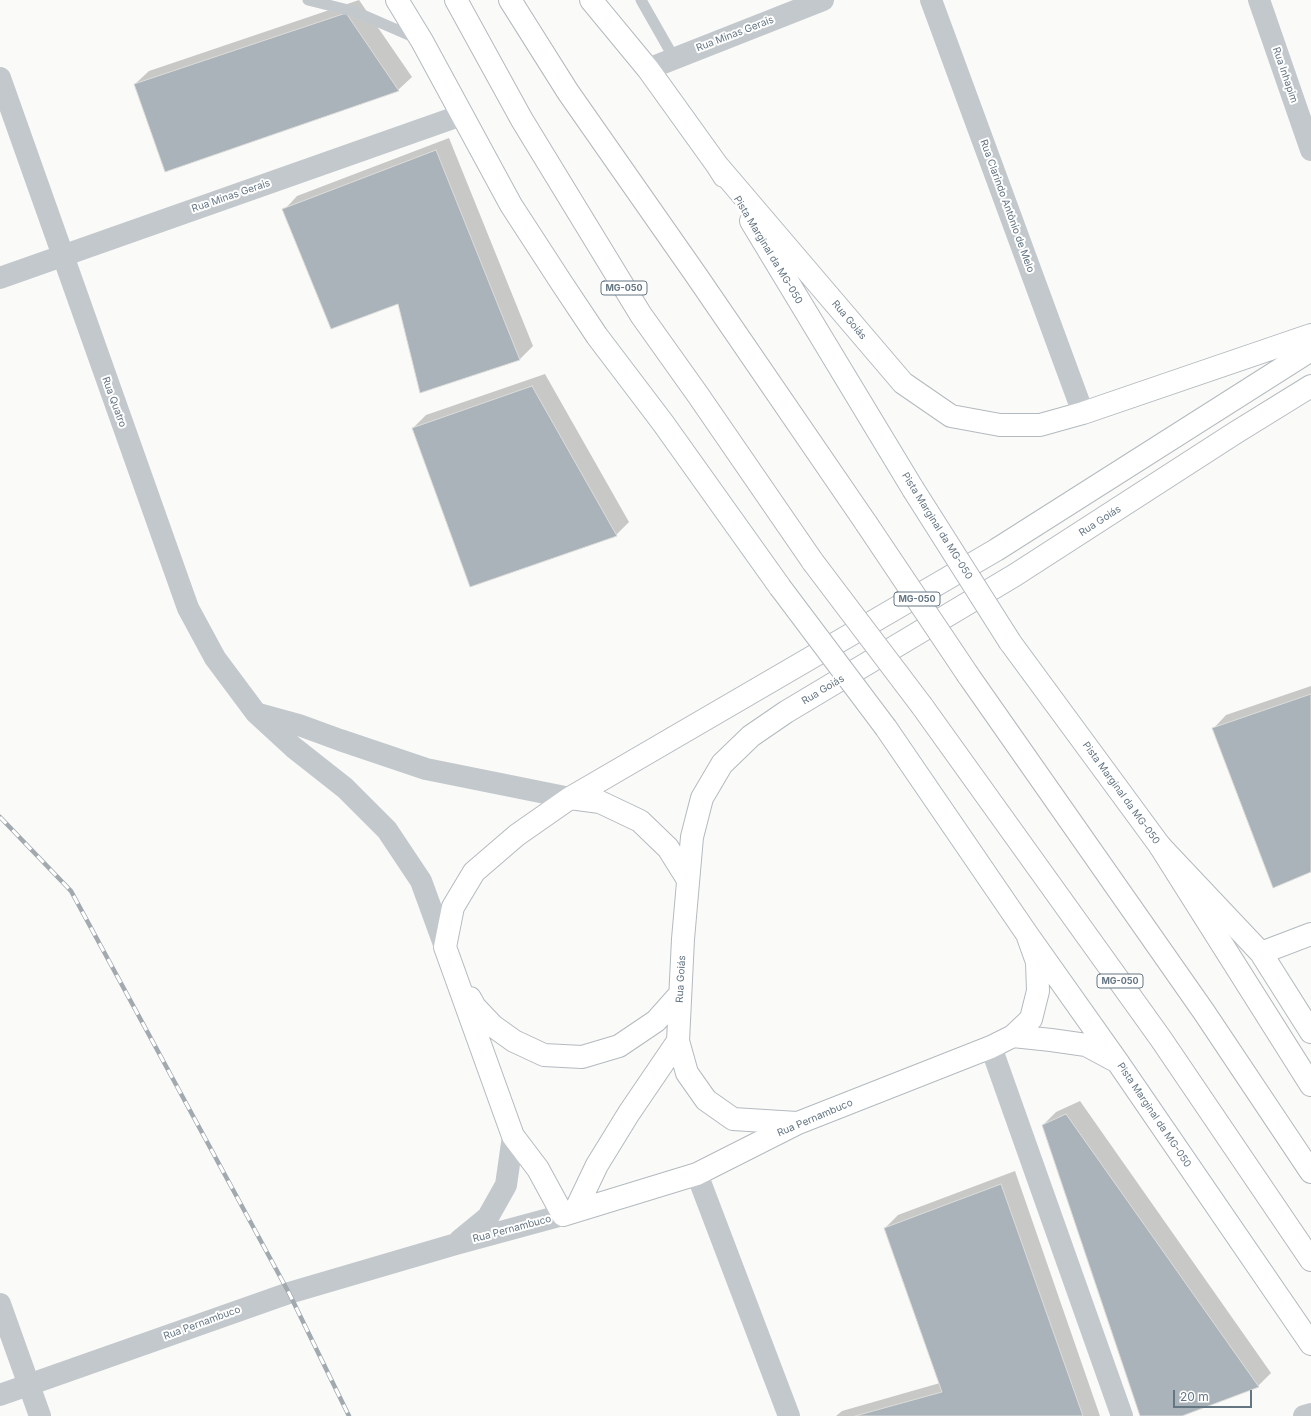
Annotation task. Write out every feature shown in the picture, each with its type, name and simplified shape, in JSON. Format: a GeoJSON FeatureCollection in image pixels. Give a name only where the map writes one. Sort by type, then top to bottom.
{"type":"FeatureCollection","features":[{"type":"Feature","properties":{"kind":"main road","name":"Pista Marginal da MG-050"},"geometry":{"type":"LineString","coordinates":[[397,0],[422,41],[511,205],[565,288],[598,336],[664,423],[780,587],[886,728],[1311,1344]]}},
{"type":"Feature","properties":{"kind":"main road","name":"MG-050"},"geometry":{"type":"LineString","coordinates":[[456,0],[522,120],[641,315],[813,562],[922,706],[1162,1039],[1311,1260]]}},
{"type":"Feature","properties":{"kind":"main road","name":"MG-050"},"geometry":{"type":"LineString","coordinates":[[510,0],[568,92],[696,275],[968,675],[1204,1012],[1311,1172]]}},
{"type":"Feature","properties":{"kind":"main road","name":"Pista Marginal da MG-050"},"geometry":{"type":"LineString","coordinates":[[592,0],[648,69],[717,165],[913,489],[1010,642],[1160,846],[1261,953],[1311,1032]]}},
{"type":"Feature","properties":{"kind":"main road","name":"Rua Goiás"},"geometry":{"type":"LineString","coordinates":[[717,165],[903,383],[951,416],[1000,425],[1040,425],[1083,413],[1311,335]]}},
{"type":"Feature","properties":{"kind":"main road"},"geometry":{"type":"LineString","coordinates":[[678,1041],[629,1112],[569,1213],[513,1136],[445,947],[453,908],[474,872],[517,835],[570,798],[996,550],[1311,350]]}},
{"type":"Feature","properties":{"kind":"main road","name":"Rua Goiás"},"geometry":{"type":"LineString","coordinates":[[798,1123],[733,1119],[706,1100],[687,1073],[678,1041],[680,994],[692,837],[702,798],[722,764],[751,736],[786,712],[1015,575],[1235,433],[1311,386]]}},
{"type":"Feature","properties":{"kind":"main road"},"geometry":{"type":"LineString","coordinates":[[1221,407],[1235,433]]}},
{"type":"Feature","properties":{"kind":"main road"},"geometry":{"type":"LineString","coordinates":[[570,798],[600,802],[640,821],[668,848],[688,880]]}},
{"type":"Feature","properties":{"kind":"main road"},"geometry":{"type":"LineString","coordinates":[[1160,846],[1311,1085]]}},
{"type":"Feature","properties":{"kind":"main road","name":"Rua Pernambuco"},"geometry":{"type":"LineString","coordinates":[[569,1213],[697,1174],[798,1123],[991,1047],[1013,1036],[1031,1019],[1038,991],[1037,962],[1027,934]]}},
{"type":"Feature","properties":{"kind":"main road"},"geometry":{"type":"LineString","coordinates":[[1261,953],[1311,934]]}},
{"type":"Feature","properties":{"kind":"main road"},"geometry":{"type":"LineString","coordinates":[[456,977],[475,1007],[493,1026],[514,1041],[544,1055],[582,1056],[619,1046],[656,1021],[680,994]]}},
{"type":"Feature","properties":{"kind":"main road"},"geometry":{"type":"LineString","coordinates":[[1013,1036],[1086,1045],[1117,1061]]}},
{"type":"Feature","properties":{"kind":"street","name":"Rua Minas Gerais"},"geometry":{"type":"LineString","coordinates":[[648,69],[823,0]]}},
{"type":"Feature","properties":{"kind":"street","name":"Rua Clarindo Antônio de Melo"},"geometry":{"type":"LineString","coordinates":[[932,0],[1083,413]]}},
{"type":"Feature","properties":{"kind":"street","name":"Rua Inhapim"},"geometry":{"type":"LineString","coordinates":[[1259,0],[1311,150]]}},
{"type":"Feature","properties":{"kind":"street","name":"Rua Quatro"},"geometry":{"type":"LineString","coordinates":[[0,78],[188,608],[215,658],[256,713],[292,747],[345,788],[387,830],[421,881],[445,947]]}},
{"type":"Feature","properties":{"kind":"street","name":"Rua Minas Gerais"},"geometry":{"type":"LineString","coordinates":[[0,278],[462,115]]}},
{"type":"Feature","properties":{"kind":"street"},"geometry":{"type":"LineString","coordinates":[[256,713],[299,725],[426,769],[570,798]]}},
{"type":"Feature","properties":{"kind":"street"},"geometry":{"type":"LineString","coordinates":[[991,1047],[1122,1416]]}},
{"type":"Feature","properties":{"kind":"street"},"geometry":{"type":"LineString","coordinates":[[456,1244],[488,1217],[506,1185],[513,1136]]}},
{"type":"Feature","properties":{"kind":"street"},"geometry":{"type":"LineString","coordinates":[[697,1174],[789,1416]]}},
{"type":"Feature","properties":{"kind":"street","name":"Rua Pernambuco"},"geometry":{"type":"LineString","coordinates":[[0,1395],[289,1293],[456,1244],[569,1213]]}},
{"type":"Feature","properties":{"kind":"street"},"geometry":{"type":"LineString","coordinates":[[0,1304],[40,1416]]}},
{"type":"Feature","properties":{"kind":"street"},"geometry":{"type":"LineString","coordinates":[[1304,1416],[1311,1414]]}},
{"type":"Feature","properties":{"kind":"lane"},"geometry":{"type":"LineString","coordinates":[[308,0],[356,12],[422,41]]}},
{"type":"Feature","properties":{"kind":"lane"},"geometry":{"type":"LineString","coordinates":[[641,0],[674,58]]}},
{"type":"Feature","properties":{"kind":"building"},"geometry":{"type":"Polygon","coordinates":[[[346,13],[399,91],[165,172],[134,84],[346,13]]]}},
{"type":"Feature","properties":{"kind":"building"},"geometry":{"type":"Polygon","coordinates":[[[436,150],[520,360],[420,393],[398,304],[331,329],[282,209],[436,150]]]}},
{"type":"Feature","properties":{"kind":"building"},"geometry":{"type":"Polygon","coordinates":[[[532,386],[617,536],[470,587],[412,428],[532,386]]]}},
{"type":"Feature","properties":{"kind":"building"},"geometry":{"type":"Polygon","coordinates":[[[1311,694],[1311,872],[1273,888],[1212,728],[1311,694]]]}},
{"type":"Feature","properties":{"kind":"building"},"geometry":{"type":"Polygon","coordinates":[[[1066,1114],[1259,1387],[1182,1416],[1140,1416],[1042,1125],[1066,1114]]]}},
{"type":"Feature","properties":{"kind":"building"},"geometry":{"type":"Polygon","coordinates":[[[1001,1184],[1083,1416],[855,1416],[942,1392],[884,1228],[1001,1184]]]}},
{"type":"Feature","properties":{"kind":"railway"},"geometry":{"type":"LineString","coordinates":[[0,817],[71,891],[289,1293],[349,1416]]}}]}
